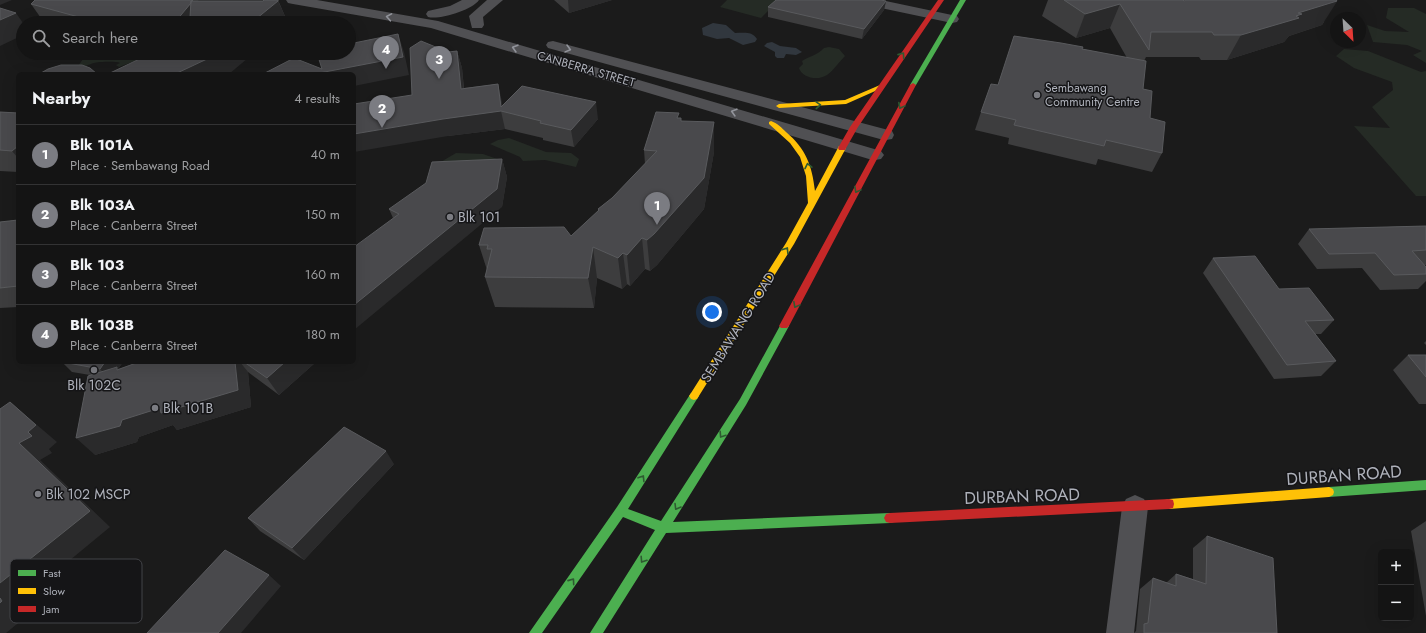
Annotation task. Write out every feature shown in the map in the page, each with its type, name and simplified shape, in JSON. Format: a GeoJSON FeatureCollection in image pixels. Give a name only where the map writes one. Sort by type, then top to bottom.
{"type":"FeatureCollection","features":[{"type":"Feature","properties":{"kind":"main road","name":"SEMBAWANG ROAD"},"geometry":{"type":"LineString","coordinates":[[535,633],[621,511],[790,244],[854,127],[941,0]]}},
{"type":"Feature","properties":{"kind":"main road"},"geometry":{"type":"LineString","coordinates":[[596,633],[744,402],[917,77],[963,0]]}},
{"type":"Feature","properties":{"kind":"main road"},"geometry":{"type":"LineString","coordinates":[[779,106],[846,102],[880,87]]}},
{"type":"Feature","properties":{"kind":"main road"},"geometry":{"type":"LineString","coordinates":[[771,123],[795,141],[806,155],[810,167],[812,204]]}},
{"type":"Feature","properties":{"kind":"main road","name":"DURBAN ROAD"},"geometry":{"type":"LineString","coordinates":[[621,511],[664,528],[1135,508],[1426,485]]}},
{"type":"Feature","properties":{"kind":"street","name":"CANBERRA STREET"},"geometry":{"type":"LineString","coordinates":[[293,0],[437,18],[477,25],[886,135]]}},
{"type":"Feature","properties":{"kind":"street","name":"CANBERRA STREET"},"geometry":{"type":"LineString","coordinates":[[362,0],[437,18],[875,155]]}},
{"type":"Feature","properties":{"kind":"street"},"geometry":{"type":"LineString","coordinates":[[437,18],[472,0]]}},
{"type":"Feature","properties":{"kind":"street"},"geometry":{"type":"LineString","coordinates":[[477,25],[476,16],[484,7],[496,0]]}},
{"type":"Feature","properties":{"kind":"street"},"geometry":{"type":"LineString","coordinates":[[862,0],[952,19]]}},
{"type":"Feature","properties":{"kind":"street"},"geometry":{"type":"LineString","coordinates":[[1120,633],[1135,508]]}},
{"type":"Feature","properties":{"kind":"shaded area"},"geometry":{"type":"Polygon","coordinates":[[[727,0],[779,0],[761,18],[720,7],[727,0]]]}},
{"type":"Feature","properties":{"kind":"shaded area"},"geometry":{"type":"Polygon","coordinates":[[[1388,8],[1414,8],[1426,14],[1426,63],[1413,55],[1422,51],[1407,45],[1373,42],[1367,25],[1385,31],[1409,32],[1386,18],[1388,8]]]}},
{"type":"Feature","properties":{"kind":"shaded area"},"geometry":{"type":"Polygon","coordinates":[[[713,23],[726,25],[735,33],[750,34],[755,36],[757,39],[755,42],[743,45],[729,38],[717,39],[703,35],[702,28],[713,23]]]}},
{"type":"Feature","properties":{"kind":"shaded area"},"geometry":{"type":"Polygon","coordinates":[[[772,42],[780,46],[796,48],[802,52],[796,55],[786,54],[784,58],[777,58],[775,56],[775,52],[764,46],[767,43],[772,42]]]}},
{"type":"Feature","properties":{"kind":"shaded area"},"geometry":{"type":"Polygon","coordinates":[[[829,47],[839,49],[845,56],[834,69],[827,75],[819,78],[811,78],[803,74],[799,68],[803,64],[802,61],[817,54],[824,48],[829,47]]]}},
{"type":"Feature","properties":{"kind":"shaded area"},"geometry":{"type":"Polygon","coordinates":[[[1344,49],[1368,51],[1421,72],[1426,71],[1426,196],[1416,196],[1354,126],[1390,128],[1372,107],[1393,90],[1392,82],[1354,68],[1336,56],[1344,49]]]}},
{"type":"Feature","properties":{"kind":"shaded area"},"geometry":{"type":"Polygon","coordinates":[[[82,60],[137,60],[119,67],[116,65],[120,63],[118,62],[78,66],[82,60]]]}},
{"type":"Feature","properties":{"kind":"shaded area"},"geometry":{"type":"Polygon","coordinates":[[[509,138],[546,152],[571,153],[579,159],[576,167],[545,160],[523,161],[520,157],[490,144],[498,140],[509,138]]]}},
{"type":"Feature","properties":{"kind":"shaded area"},"geometry":{"type":"Polygon","coordinates":[[[456,153],[483,154],[500,160],[439,163],[456,153]]]}},
{"type":"Feature","properties":{"kind":"building"},"geometry":{"type":"Polygon","coordinates":[[[35,0],[193,0],[180,16],[75,16],[31,4],[35,0]]]}},
{"type":"Feature","properties":{"kind":"building"},"geometry":{"type":"Polygon","coordinates":[[[278,0],[260,16],[190,16],[191,1],[278,0]]]}},
{"type":"Feature","properties":{"kind":"building"},"geometry":{"type":"Polygon","coordinates":[[[776,0],[886,1],[864,29],[768,7],[776,0]]]}},
{"type":"Feature","properties":{"kind":"building"},"geometry":{"type":"Polygon","coordinates":[[[1064,0],[1337,1],[1298,13],[1302,14],[1296,16],[1299,18],[1241,35],[1214,35],[1212,32],[1151,32],[1149,50],[1120,4],[1085,14],[1064,0]]]}},
{"type":"Feature","properties":{"kind":"building"},"geometry":{"type":"Polygon","coordinates":[[[0,8],[16,13],[0,20],[0,8]]]}},
{"type":"Feature","properties":{"kind":"building"},"geometry":{"type":"Polygon","coordinates":[[[398,34],[403,57],[324,72],[267,72],[290,60],[299,60],[322,69],[319,60],[356,60],[356,43],[398,34]]]}},
{"type":"Feature","properties":{"kind":"building"},"geometry":{"type":"Polygon","coordinates":[[[1014,36],[1083,47],[1082,49],[1146,61],[1143,89],[1152,91],[1150,118],[1165,122],[1162,153],[1106,140],[1104,146],[1014,125],[1016,120],[981,112],[991,84],[998,85],[1014,36]]]}},
{"type":"Feature","properties":{"kind":"building"},"geometry":{"type":"Polygon","coordinates":[[[421,41],[448,52],[457,51],[461,89],[498,84],[501,107],[522,86],[596,102],[571,130],[540,123],[541,121],[501,111],[356,134],[356,104],[412,95],[410,48],[421,41]]]}},
{"type":"Feature","properties":{"kind":"building"},"geometry":{"type":"Polygon","coordinates":[[[137,60],[205,60],[179,72],[112,72],[137,60]]]}},
{"type":"Feature","properties":{"kind":"building"},"geometry":{"type":"Polygon","coordinates":[[[61,65],[82,65],[90,68],[95,72],[43,72],[61,65]]]}},
{"type":"Feature","properties":{"kind":"building"},"geometry":{"type":"Polygon","coordinates":[[[0,112],[16,113],[16,148],[12,151],[0,150],[0,112]]]}},
{"type":"Feature","properties":{"kind":"building"},"geometry":{"type":"Polygon","coordinates":[[[656,112],[679,113],[677,118],[681,118],[681,121],[714,122],[704,178],[654,234],[647,240],[642,238],[627,255],[623,253],[618,258],[593,247],[588,278],[485,277],[492,249],[487,249],[488,245],[479,245],[484,228],[564,227],[571,236],[599,210],[598,209],[612,198],[657,151],[644,150],[656,112]]]}},
{"type":"Feature","properties":{"kind":"building"},"geometry":{"type":"Polygon","coordinates":[[[502,159],[497,189],[356,303],[356,246],[399,214],[389,209],[426,183],[432,162],[502,159]]]}},
{"type":"Feature","properties":{"kind":"building"},"geometry":{"type":"Polygon","coordinates":[[[16,220],[16,286],[0,288],[0,222],[16,220]]]}},
{"type":"Feature","properties":{"kind":"building"},"geometry":{"type":"Polygon","coordinates":[[[1426,226],[1426,250],[1412,251],[1426,267],[1426,274],[1394,275],[1375,253],[1329,254],[1309,229],[1426,226]]]}},
{"type":"Feature","properties":{"kind":"building"},"geometry":{"type":"Polygon","coordinates":[[[1255,256],[1279,289],[1309,288],[1334,320],[1305,321],[1336,361],[1287,365],[1213,258],[1255,256]]]}},
{"type":"Feature","properties":{"kind":"building"},"geometry":{"type":"Polygon","coordinates":[[[1408,355],[1426,355],[1426,377],[1408,355]]]}},
{"type":"Feature","properties":{"kind":"building"},"geometry":{"type":"Polygon","coordinates":[[[74,364],[104,364],[100,369],[74,364]]]}},
{"type":"Feature","properties":{"kind":"building"},"geometry":{"type":"Polygon","coordinates":[[[134,364],[235,364],[238,390],[161,413],[160,408],[122,420],[120,426],[76,438],[88,376],[117,367],[117,370],[134,364]]]}},
{"type":"Feature","properties":{"kind":"building"},"geometry":{"type":"Polygon","coordinates":[[[247,364],[283,364],[267,378],[247,364]]]}},
{"type":"Feature","properties":{"kind":"building"},"geometry":{"type":"Polygon","coordinates":[[[10,402],[36,425],[28,432],[32,436],[19,443],[90,511],[30,559],[10,559],[10,575],[0,583],[0,409],[10,402]]]}},
{"type":"Feature","properties":{"kind":"building"},"geometry":{"type":"Polygon","coordinates":[[[344,427],[386,451],[292,548],[248,518],[344,427]]]}},
{"type":"Feature","properties":{"kind":"building"},"geometry":{"type":"Polygon","coordinates":[[[1207,536],[1273,558],[1277,633],[1144,633],[1144,624],[1148,623],[1153,578],[1176,586],[1176,574],[1206,584],[1207,536]]]}},
{"type":"Feature","properties":{"kind":"building"},"geometry":{"type":"Polygon","coordinates":[[[225,550],[269,575],[218,633],[147,633],[225,550]]]}},
{"type":"Feature","properties":{"kind":"traffic: fast"},"geometry":{"type":"LineString","coordinates":[[913,85],[963,0]]}},
{"type":"Feature","properties":{"kind":"traffic: fast"},"geometry":{"type":"LineString","coordinates":[[596,633],[743,402],[784,326]]}},
{"type":"Feature","properties":{"kind":"traffic: fast"},"geometry":{"type":"LineString","coordinates":[[535,633],[621,511],[694,396]]}},
{"type":"Feature","properties":{"kind":"traffic: fast"},"geometry":{"type":"LineString","coordinates":[[1329,492],[1426,485]]}},
{"type":"Feature","properties":{"kind":"traffic: fast"},"geometry":{"type":"LineString","coordinates":[[621,511],[664,528],[890,518]]}},
{"type":"Feature","properties":{"kind":"traffic: slow"},"geometry":{"type":"LineString","coordinates":[[779,106],[846,102],[880,87]]}},
{"type":"Feature","properties":{"kind":"traffic: slow"},"geometry":{"type":"LineString","coordinates":[[771,123],[792,141],[804,157],[809,176],[812,204]]}},
{"type":"Feature","properties":{"kind":"traffic: slow"},"geometry":{"type":"LineString","coordinates":[[694,396],[790,244],[842,148]]}},
{"type":"Feature","properties":{"kind":"traffic: slow"},"geometry":{"type":"LineString","coordinates":[[1169,504],[1329,492]]}},
{"type":"Feature","properties":{"kind":"traffic: jam"},"geometry":{"type":"LineString","coordinates":[[842,148],[854,127],[941,0]]}},
{"type":"Feature","properties":{"kind":"traffic: jam"},"geometry":{"type":"LineString","coordinates":[[784,326],[913,85]]}},
{"type":"Feature","properties":{"kind":"traffic: jam"},"geometry":{"type":"LineString","coordinates":[[890,518],[1169,504]]}},
{"type":"Feature","properties":{"kind":"place","name":"Blk 103B"},"geometry":{"type":"Point","coordinates":[386,69]}},
{"type":"Feature","properties":{"kind":"place","name":"Blk 103"},"geometry":{"type":"Point","coordinates":[439,79]}},
{"type":"Feature","properties":{"kind":"place","name":"Sembawang Community Centre"},"geometry":{"type":"Point","coordinates":[1037,95]}},
{"type":"Feature","properties":{"kind":"place","name":"Blk 103A"},"geometry":{"type":"Point","coordinates":[382,128]}},
{"type":"Feature","properties":{"kind":"place","name":"Blk 101"},"geometry":{"type":"Point","coordinates":[450,217]}},
{"type":"Feature","properties":{"kind":"place","name":"Blk 101A"},"geometry":{"type":"Point","coordinates":[657,225]}},
{"type":"Feature","properties":{"kind":"place","name":"Blk 102C"},"geometry":{"type":"Point","coordinates":[94,370]}},
{"type":"Feature","properties":{"kind":"place","name":"Blk 101B"},"geometry":{"type":"Point","coordinates":[155,408]}},
{"type":"Feature","properties":{"kind":"place","name":"Blk 102 MSCP"},"geometry":{"type":"Point","coordinates":[38,494]}}]}
